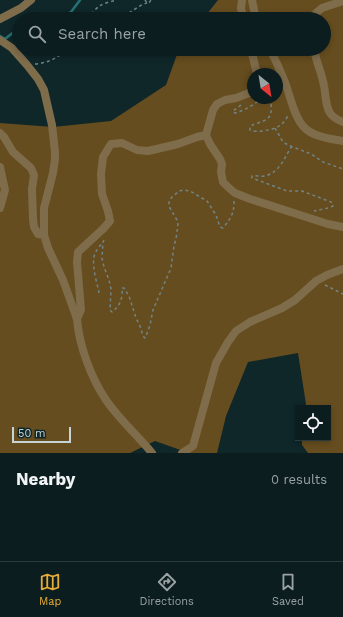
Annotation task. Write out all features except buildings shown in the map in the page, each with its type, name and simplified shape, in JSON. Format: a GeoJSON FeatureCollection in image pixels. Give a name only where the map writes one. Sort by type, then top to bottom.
{"type":"FeatureCollection","features":[{"type":"Feature","properties":{"kind":"street"},"geometry":{"type":"LineString","coordinates":[[13,12],[31,0]]}},
{"type":"Feature","properties":{"kind":"street"},"geometry":{"type":"LineString","coordinates":[[242,0],[242,12]]}},
{"type":"Feature","properties":{"kind":"street"},"geometry":{"type":"LineString","coordinates":[[252,0],[254,12]]}},
{"type":"Feature","properties":{"kind":"street"},"geometry":{"type":"LineString","coordinates":[[316,12],[322,8],[343,1]]}},
{"type":"Feature","properties":{"kind":"street"},"geometry":{"type":"LineString","coordinates":[[0,19],[12,13]]}},
{"type":"Feature","properties":{"kind":"street"},"geometry":{"type":"LineString","coordinates":[[0,40],[12,48]]}},
{"type":"Feature","properties":{"kind":"street"},"geometry":{"type":"LineString","coordinates":[[19,56],[28,66],[44,90],[52,125],[55,160],[44,208],[44,235],[48,248],[63,280],[77,319],[77,326],[83,350],[94,379],[105,399],[152,453]]}},
{"type":"Feature","properties":{"kind":"street"},"geometry":{"type":"LineString","coordinates":[[253,56],[256,68]]}},
{"type":"Feature","properties":{"kind":"street"},"geometry":{"type":"LineString","coordinates":[[273,56],[284,80],[294,109],[303,127],[311,133],[322,137],[343,141]]}},
{"type":"Feature","properties":{"kind":"street"},"geometry":{"type":"LineString","coordinates":[[315,56],[325,87],[327,108],[331,115],[337,120],[343,122]]}},
{"type":"Feature","properties":{"kind":"street"},"geometry":{"type":"LineString","coordinates":[[247,92],[236,98],[217,104],[206,135],[222,164],[222,182],[235,193],[250,199],[328,224],[343,227]]}},
{"type":"Feature","properties":{"kind":"street"},"geometry":{"type":"LineString","coordinates":[[0,133],[13,152],[31,168],[34,175],[32,189],[34,227],[38,234],[44,235]]}},
{"type":"Feature","properties":{"kind":"street"},"geometry":{"type":"LineString","coordinates":[[77,319],[81,310],[77,262],[78,252],[110,221],[102,194],[101,174],[103,157],[111,144],[122,143],[137,150],[148,151],[178,144],[206,135]]}},
{"type":"Feature","properties":{"kind":"street"},"geometry":{"type":"LineString","coordinates":[[0,167],[5,190],[0,208]]}},
{"type":"Feature","properties":{"kind":"street"},"geometry":{"type":"LineString","coordinates":[[182,453],[193,446],[216,363],[228,342],[236,332],[250,322],[282,308],[295,300],[316,281],[343,269]]}},
{"type":"Feature","properties":{"kind":"path"},"geometry":{"type":"LineString","coordinates":[[94,12],[100,5],[117,0]]}},
{"type":"Feature","properties":{"kind":"path"},"geometry":{"type":"LineString","coordinates":[[130,12],[143,4],[149,3],[151,0]]}},
{"type":"Feature","properties":{"kind":"path"},"geometry":{"type":"LineString","coordinates":[[28,66],[44,63],[59,56]]}},
{"type":"Feature","properties":{"kind":"path"},"geometry":{"type":"LineString","coordinates":[[247,100],[233,110],[233,112],[235,113],[244,110],[254,104]]}},
{"type":"Feature","properties":{"kind":"path"},"geometry":{"type":"LineString","coordinates":[[271,104],[271,114],[269,118],[251,125],[250,130],[258,132],[275,128],[284,122],[290,112],[294,109]]}},
{"type":"Feature","properties":{"kind":"path"},"geometry":{"type":"LineString","coordinates":[[275,128],[283,142],[311,154],[323,162],[343,169]]}},
{"type":"Feature","properties":{"kind":"path"},"geometry":{"type":"LineString","coordinates":[[292,146],[275,171],[264,176],[254,175],[252,178],[287,190],[302,191],[333,204],[333,206],[308,212],[303,216]]}},
{"type":"Feature","properties":{"kind":"path"},"geometry":{"type":"LineString","coordinates":[[103,229],[104,236],[102,258],[111,289],[110,310],[112,312],[114,311],[121,303],[123,293],[122,288],[124,288],[129,296],[136,318],[145,338],[153,310],[171,268],[176,240],[178,224],[170,210],[169,200],[179,190],[190,191],[206,201],[216,215],[220,227],[223,228],[234,211],[235,193]]}},
{"type":"Feature","properties":{"kind":"path"},"geometry":{"type":"LineString","coordinates":[[99,293],[94,270],[94,258],[103,242]]}},
{"type":"Feature","properties":{"kind":"path"},"geometry":{"type":"LineString","coordinates":[[316,281],[343,294]]}},
{"type":"Feature","properties":{"kind":"shaded area"},"geometry":{"type":"Polygon","coordinates":[[[218,0],[343,0],[343,453],[308,453],[302,445],[302,441],[331,441],[331,405],[306,405],[298,353],[248,362],[226,416],[217,453],[189,453],[155,441],[130,453],[0,453],[0,123],[53,127],[111,121],[166,85],[176,56],[331,56],[331,12],[209,12],[218,0]]]}},
{"type":"Feature","properties":{"kind":"waterway"},"geometry":{"type":"LineString","coordinates":[[71,12],[80,0]]}},
{"type":"Feature","properties":{"kind":"waterway"},"geometry":{"type":"LineString","coordinates":[[0,36],[5,39],[12,33]]}}]}
